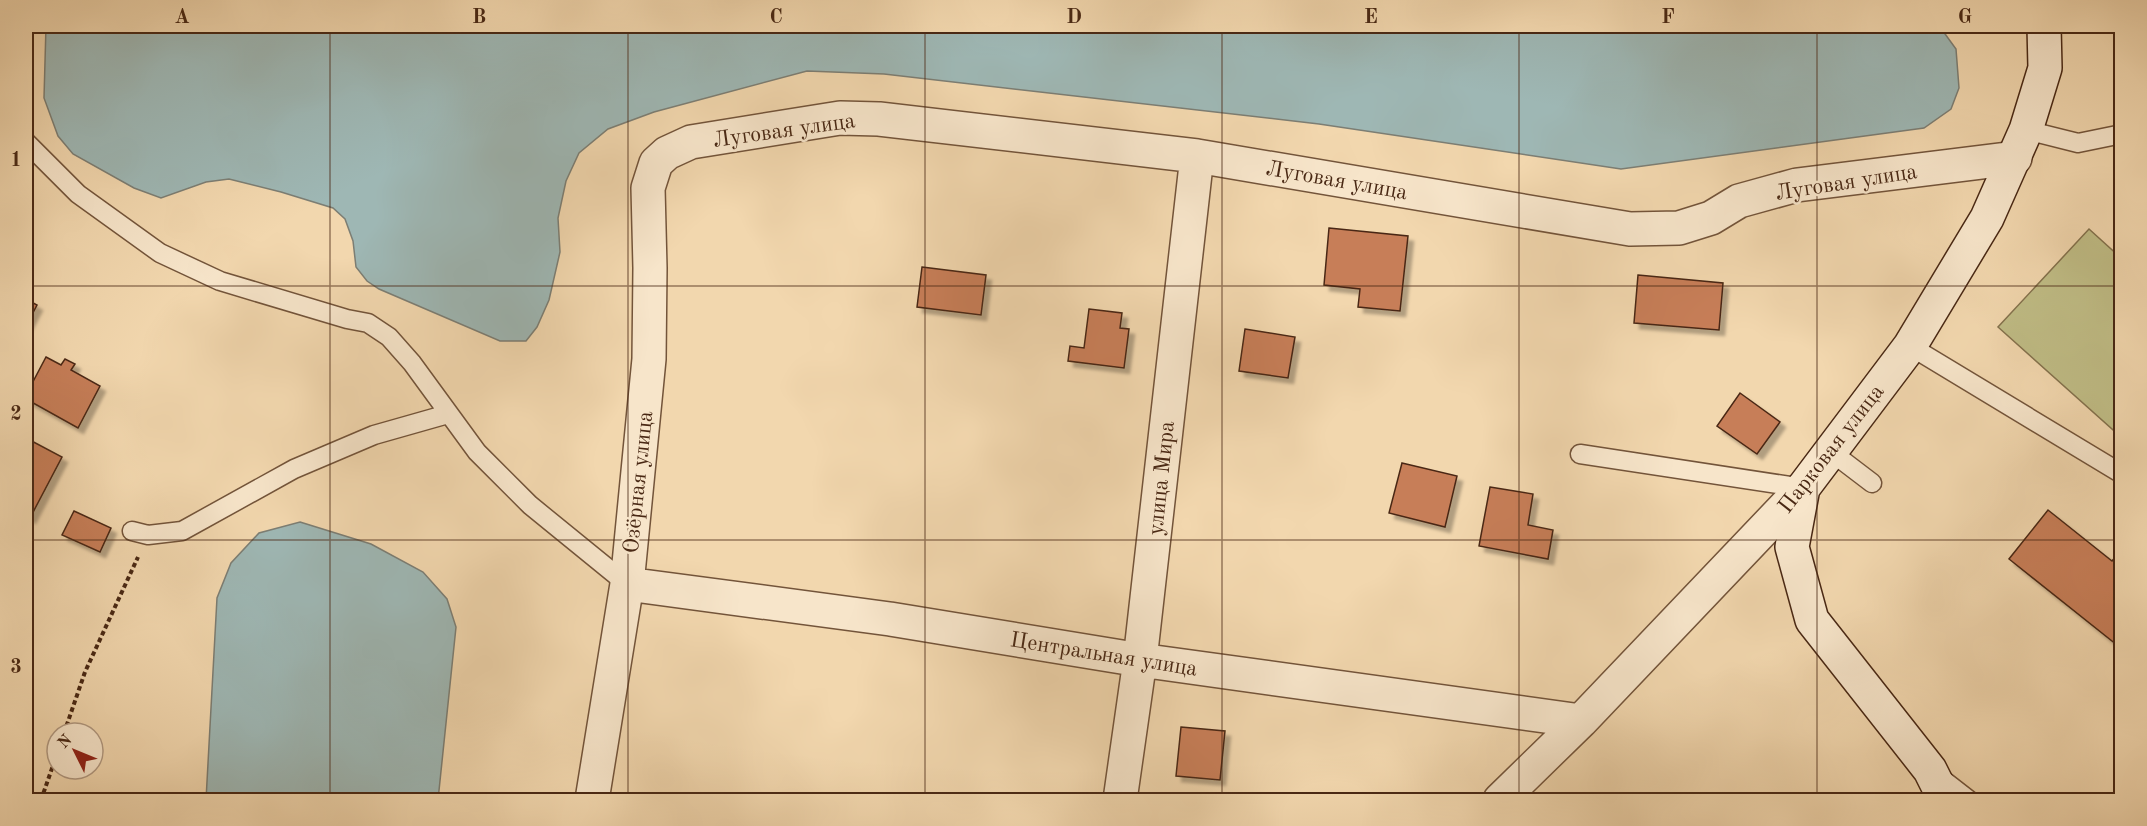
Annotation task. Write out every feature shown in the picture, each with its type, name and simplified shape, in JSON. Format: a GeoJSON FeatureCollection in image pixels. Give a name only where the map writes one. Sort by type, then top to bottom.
{"type":"FeatureCollection","features":[{"type":"Feature","properties":{"kind":"street","name":"Парковая улица"},"geometry":{"type":"LineString","coordinates":[[1500,801],[1581,721],[1803,488],[1910,346],[1987,218],[2020,144],[2045,68],[2044,26]]}},
{"type":"Feature","properties":{"kind":"street","name":"Луговая улица"},"geometry":{"type":"LineString","coordinates":[[656,163],[667,153],[691,142],[840,118],[879,118],[1197,156],[1630,229],[1679,228],[1711,218],[1739,201],[1797,185],[2020,144]]}},
{"type":"Feature","properties":{"kind":"street","name":"улица Мира"},"geometry":{"type":"LineString","coordinates":[[1120,801],[1140,660],[1197,156]]}},
{"type":"Feature","properties":{"kind":"street","name":"Озёрная улица"},"geometry":{"type":"LineString","coordinates":[[592,801],[627,584],[649,359],[648,188],[656,163]]}},
{"type":"Feature","properties":{"kind":"street"},"geometry":{"type":"LineString","coordinates":[[1803,488],[1792,547],[1812,620],[1930,770],[1945,801]]}},
{"type":"Feature","properties":{"kind":"street","name":"Центральная улица"},"geometry":{"type":"LineString","coordinates":[[627,584],[890,619],[1140,660],[1581,721]]}},
{"type":"Feature","properties":{"kind":"lane"},"geometry":{"type":"LineString","coordinates":[[2020,144],[2078,143],[2121,134]]}},
{"type":"Feature","properties":{"kind":"lane"},"geometry":{"type":"LineString","coordinates":[[26,142],[78,194],[160,252],[220,281],[347,319],[368,323],[389,337],[412,363],[477,452],[530,505],[627,584]]}},
{"type":"Feature","properties":{"kind":"lane"},"geometry":{"type":"LineString","coordinates":[[1910,346],[2121,474]]}},
{"type":"Feature","properties":{"kind":"lane"},"geometry":{"type":"LineString","coordinates":[[140,533],[182,531],[294,470],[374,435],[448,414]]}},
{"type":"Feature","properties":{"kind":"lane"},"geometry":{"type":"LineString","coordinates":[[1830,451],[1872,483]]}},
{"type":"Feature","properties":{"kind":"lane"},"geometry":{"type":"LineString","coordinates":[[1580,454],[1803,488]]}},
{"type":"Feature","properties":{"kind":"lane"},"geometry":{"type":"LineString","coordinates":[[1930,770],[1969,801]]}},
{"type":"Feature","properties":{"kind":"path"},"geometry":{"type":"LineString","coordinates":[[68,721],[140,533]]}},
{"type":"Feature","properties":{"kind":"path"},"geometry":{"type":"LineString","coordinates":[[41,801],[48,781]]}},
{"type":"Feature","properties":{"kind":"shaded area"},"geometry":{"type":"Polygon","coordinates":[[[2089,229],[2121,258],[2121,437],[1998,327],[2089,229]]]}},
{"type":"Feature","properties":{"kind":"water"},"geometry":{"type":"Polygon","coordinates":[[[46,26],[1936,26],[1940,27],[1956,49],[1959,88],[1951,109],[1924,128],[1621,169],[1319,124],[884,74],[807,71],[654,112],[608,129],[579,153],[566,181],[558,218],[560,252],[549,300],[537,327],[526,341],[500,341],[379,289],[367,281],[356,267],[353,241],[345,219],[333,208],[229,179],[206,182],[161,198],[134,188],[73,154],[58,136],[44,98],[46,26]]]}},
{"type":"Feature","properties":{"kind":"water"},"geometry":{"type":"Polygon","coordinates":[[[300,522],[371,544],[423,572],[447,599],[456,627],[438,800],[206,800],[217,598],[231,563],[259,533],[300,522]]]}},
{"type":"Feature","properties":{"kind":"building"},"geometry":{"type":"Polygon","coordinates":[[[1329,228],[1408,236],[1400,311],[1358,307],[1360,289],[1324,285],[1329,228]]]}},
{"type":"Feature","properties":{"kind":"building"},"geometry":{"type":"Polygon","coordinates":[[[922,267],[986,275],[981,315],[917,307],[922,267]]]}},
{"type":"Feature","properties":{"kind":"building"},"geometry":{"type":"Polygon","coordinates":[[[1638,275],[1723,283],[1719,330],[1634,323],[1638,275]]]}},
{"type":"Feature","properties":{"kind":"building"},"geometry":{"type":"Polygon","coordinates":[[[26,299],[37,305],[26,326],[26,299]]]}},
{"type":"Feature","properties":{"kind":"building"},"geometry":{"type":"Polygon","coordinates":[[[1089,309],[1122,313],[1120,328],[1129,329],[1124,368],[1068,361],[1070,346],[1084,348],[1089,309]]]}},
{"type":"Feature","properties":{"kind":"building"},"geometry":{"type":"Polygon","coordinates":[[[1245,329],[1295,337],[1288,378],[1239,371],[1245,329]]]}},
{"type":"Feature","properties":{"kind":"building"},"geometry":{"type":"Polygon","coordinates":[[[46,357],[61,365],[65,359],[75,364],[71,370],[100,386],[78,428],[26,399],[46,357]]]}},
{"type":"Feature","properties":{"kind":"building"},"geometry":{"type":"Polygon","coordinates":[[[1740,393],[1780,422],[1757,454],[1717,426],[1740,393]]]}},
{"type":"Feature","properties":{"kind":"building"},"geometry":{"type":"Polygon","coordinates":[[[26,438],[62,457],[30,518],[26,515],[26,438]]]}},
{"type":"Feature","properties":{"kind":"building"},"geometry":{"type":"Polygon","coordinates":[[[1402,463],[1457,476],[1445,527],[1389,513],[1402,463]]]}},
{"type":"Feature","properties":{"kind":"building"},"geometry":{"type":"Polygon","coordinates":[[[1490,487],[1533,494],[1528,525],[1553,530],[1548,559],[1479,546],[1490,487]]]}},
{"type":"Feature","properties":{"kind":"building"},"geometry":{"type":"Polygon","coordinates":[[[2048,510],[2112,561],[2122,549],[2122,649],[2009,559],[2048,510]]]}},
{"type":"Feature","properties":{"kind":"building"},"geometry":{"type":"Polygon","coordinates":[[[74,511],[111,528],[100,552],[62,535],[74,511]]]}},
{"type":"Feature","properties":{"kind":"building"},"geometry":{"type":"Polygon","coordinates":[[[1181,727],[1225,731],[1220,780],[1176,776],[1181,727]]]}}]}
